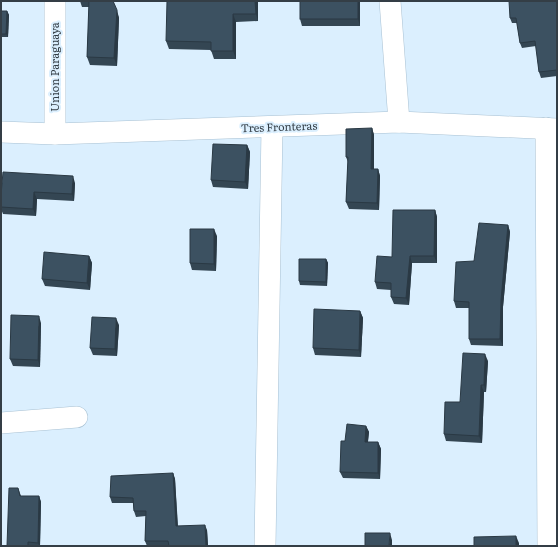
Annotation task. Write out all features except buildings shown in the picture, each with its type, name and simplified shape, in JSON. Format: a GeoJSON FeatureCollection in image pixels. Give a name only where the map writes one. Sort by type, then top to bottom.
{"type":"FeatureCollection","features":[{"type":"Feature","properties":{"kind":"street","name":"Union Paraguaya"},"geometry":{"type":"LineString","coordinates":[[55,1],[56,134]]}},
{"type":"Feature","properties":{"kind":"street"},"geometry":{"type":"LineString","coordinates":[[390,1],[399,122]]}},
{"type":"Feature","properties":{"kind":"street","name":"Tres Fronteras"},"geometry":{"type":"LineString","coordinates":[[1,132],[56,134],[272,128],[399,122],[552,129]]}},
{"type":"Feature","properties":{"kind":"street"},"geometry":{"type":"LineString","coordinates":[[265,546],[272,128]]}},
{"type":"Feature","properties":{"kind":"street"},"geometry":{"type":"LineString","coordinates":[[548,546],[552,129]]}},
{"type":"Feature","properties":{"kind":"street"},"geometry":{"type":"LineString","coordinates":[[1,423],[77,417]]}}]}
